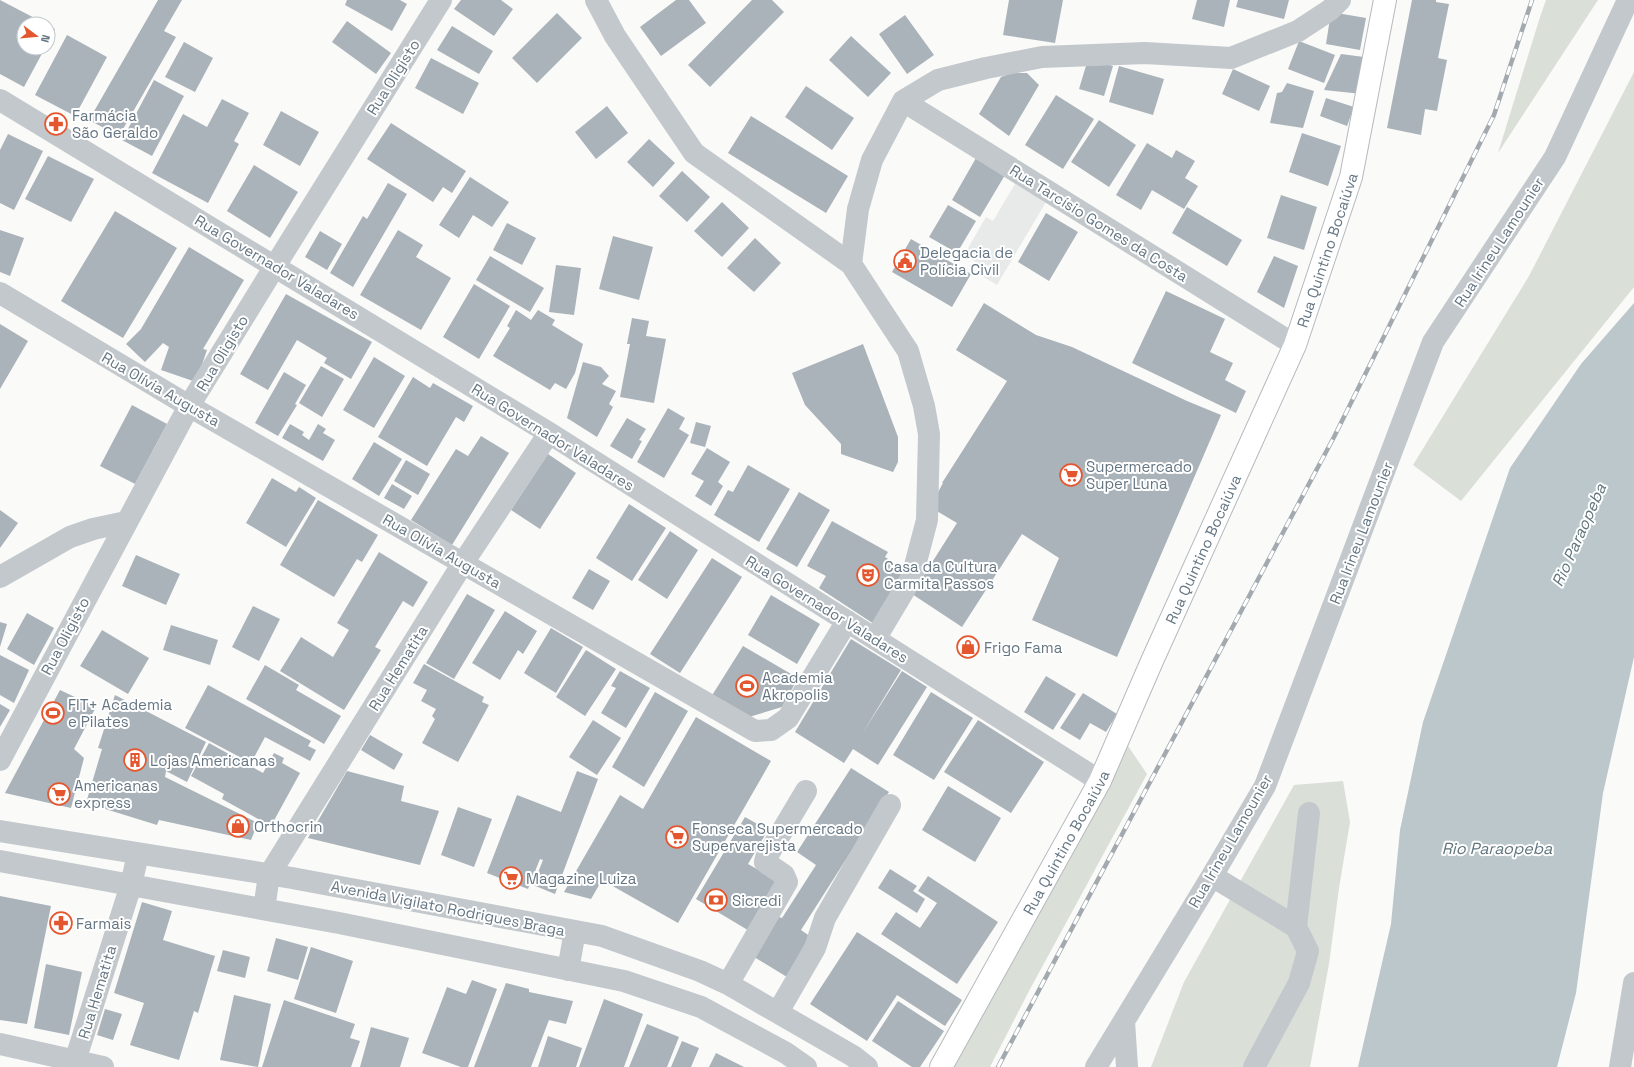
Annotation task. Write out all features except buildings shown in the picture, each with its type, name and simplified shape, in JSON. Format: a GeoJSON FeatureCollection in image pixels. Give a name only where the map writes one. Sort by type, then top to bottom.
{"type":"FeatureCollection","features":[{"type":"Feature","properties":{"kind":"main road","name":"Rua Quintino Bocaiúva"},"geometry":{"type":"LineString","coordinates":[[941,1067],[1100,781],[1152,661],[1294,345],[1351,177],[1385,0]]}},
{"type":"Feature","properties":{"kind":"street","name":"Rua Oligisto"},"geometry":{"type":"LineString","coordinates":[[0,760],[126,522],[190,406],[274,266],[440,0]]}},
{"type":"Feature","properties":{"kind":"street"},"geometry":{"type":"LineString","coordinates":[[596,0],[615,36],[694,153],[851,264],[908,351],[924,406],[929,434],[927,520],[912,576],[875,639]]}},
{"type":"Feature","properties":{"kind":"street"},"geometry":{"type":"LineString","coordinates":[[851,264],[858,209],[872,160],[904,101],[938,80],[986,68],[1042,57],[1145,53],[1231,58],[1298,31],[1330,10],[1340,0]]}},
{"type":"Feature","properties":{"kind":"street","name":"Rua Irineu Lamounier"},"geometry":{"type":"LineString","coordinates":[[1096,1067],[1265,786],[1433,342],[1555,157],[1628,0]]}},
{"type":"Feature","properties":{"kind":"street","name":"Rua Governador Valadares"},"geometry":{"type":"LineString","coordinates":[[0,100],[549,434],[1100,781]]}},
{"type":"Feature","properties":{"kind":"street","name":"Rua Tarcísio Gomes da Costa"},"geometry":{"type":"LineString","coordinates":[[904,101],[1294,345]]}},
{"type":"Feature","properties":{"kind":"street","name":"Rua Olívia Augusta"},"geometry":{"type":"LineString","coordinates":[[0,293],[190,406],[755,731],[771,730],[788,718],[847,621]]}},
{"type":"Feature","properties":{"kind":"street","name":"Rua Hematita"},"geometry":{"type":"LineString","coordinates":[[264,909],[269,875],[463,563],[549,434]]}},
{"type":"Feature","properties":{"kind":"street"},"geometry":{"type":"LineString","coordinates":[[0,577],[70,537],[93,529],[126,522]]}},
{"type":"Feature","properties":{"kind":"street"},"geometry":{"type":"LineString","coordinates":[[728,984],[787,882],[784,875],[765,862],[806,791]]}},
{"type":"Feature","properties":{"kind":"street"},"geometry":{"type":"LineString","coordinates":[[778,1012],[815,948],[825,918],[890,805]]}},
{"type":"Feature","properties":{"kind":"street"},"geometry":{"type":"LineString","coordinates":[[1296,927],[1309,813]]}},
{"type":"Feature","properties":{"kind":"street","name":"Avenida Vigilato Rodrigues Braga"},"geometry":{"type":"LineString","coordinates":[[0,831],[292,878],[602,936],[700,971],[728,984],[853,1056],[867,1067]]}},
{"type":"Feature","properties":{"kind":"street","name":"Rua Hematita"},"geometry":{"type":"LineString","coordinates":[[76,1061],[131,885],[138,854]]}},
{"type":"Feature","properties":{"kind":"street"},"geometry":{"type":"LineString","coordinates":[[0,861],[264,909],[624,981],[701,1007],[786,1053],[806,1067]]}},
{"type":"Feature","properties":{"kind":"street"},"geometry":{"type":"LineString","coordinates":[[1212,876],[1296,927],[1308,951],[1299,983],[1254,1067]]}},
{"type":"Feature","properties":{"kind":"street"},"geometry":{"type":"LineString","coordinates":[[568,970],[576,931]]}},
{"type":"Feature","properties":{"kind":"street"},"geometry":{"type":"LineString","coordinates":[[1620,1067],[1634,983]]}},
{"type":"Feature","properties":{"kind":"street"},"geometry":{"type":"LineString","coordinates":[[1124,1021],[1127,1067]]}},
{"type":"Feature","properties":{"kind":"street"},"geometry":{"type":"LineString","coordinates":[[0,1044],[102,1067]]}},
{"type":"Feature","properties":{"kind":"shaded area"},"geometry":{"type":"Polygon","coordinates":[[[1546,0],[1598,0],[1498,153],[1540,17],[1546,0]]]}},
{"type":"Feature","properties":{"kind":"shaded area"},"geometry":{"type":"Polygon","coordinates":[[[1634,72],[1634,287],[1461,501],[1413,465],[1529,276],[1634,72]]]}},
{"type":"Feature","properties":{"kind":"shaded area"},"geometry":{"type":"Polygon","coordinates":[[[1015,184],[1046,202],[997,285],[977,273],[981,265],[964,255],[986,217],[993,221],[1015,184]]]}},
{"type":"Feature","properties":{"kind":"shaded area"},"geometry":{"type":"Polygon","coordinates":[[[1126,743],[1147,774],[1029,991],[990,1067],[951,1067],[1015,957],[1126,743]]]}},
{"type":"Feature","properties":{"kind":"shaded area"},"geometry":{"type":"Polygon","coordinates":[[[1343,781],[1350,822],[1339,888],[1329,964],[1310,1067],[1151,1067],[1184,982],[1294,785],[1343,781]]]}},
{"type":"Feature","properties":{"kind":"water","name":"Rio Paraopeba"},"geometry":{"type":"Polygon","coordinates":[[[1634,303],[1634,657],[1603,793],[1576,993],[1557,1067],[1358,1067],[1391,924],[1400,830],[1423,722],[1510,468],[1581,364],[1634,303]]]}},
{"type":"Feature","properties":{"kind":"railway"},"geometry":{"type":"LineString","coordinates":[[998,1067],[1334,437],[1494,115],[1532,0]]}},
{"type":"Feature","properties":{"kind":"place","name":"Farmácia São Geraldo"},"geometry":{"type":"Point","coordinates":[56,124]}},
{"type":"Feature","properties":{"kind":"place","name":"Delegacia de Polícia Civil"},"geometry":{"type":"Point","coordinates":[905,261]}},
{"type":"Feature","properties":{"kind":"place","name":"Supermercado Super Luna"},"geometry":{"type":"Point","coordinates":[1071,475]}},
{"type":"Feature","properties":{"kind":"place","name":"Casa da Cultura Carmita Passos"},"geometry":{"type":"Point","coordinates":[868,575]}},
{"type":"Feature","properties":{"kind":"place","name":"Frigo Fama"},"geometry":{"type":"Point","coordinates":[968,647]}},
{"type":"Feature","properties":{"kind":"place","name":"Academia Akropolis"},"geometry":{"type":"Point","coordinates":[747,686]}},
{"type":"Feature","properties":{"kind":"place","name":"FIT+ Academia e Pilates"},"geometry":{"type":"Point","coordinates":[53,713]}},
{"type":"Feature","properties":{"kind":"place","name":"Lojas Americanas"},"geometry":{"type":"Point","coordinates":[135,760]}},
{"type":"Feature","properties":{"kind":"place","name":"Americanas express"},"geometry":{"type":"Point","coordinates":[59,794]}},
{"type":"Feature","properties":{"kind":"place","name":"Orthocrin"},"geometry":{"type":"Point","coordinates":[238,826]}},
{"type":"Feature","properties":{"kind":"place","name":"Fonseca Supermercado Supervarejista"},"geometry":{"type":"Point","coordinates":[677,837]}},
{"type":"Feature","properties":{"kind":"place","name":"Magazine Luiza"},"geometry":{"type":"Point","coordinates":[511,878]}},
{"type":"Feature","properties":{"kind":"place","name":"Sicredi"},"geometry":{"type":"Point","coordinates":[716,900]}},
{"type":"Feature","properties":{"kind":"place","name":"Farmais"},"geometry":{"type":"Point","coordinates":[61,923]}}]}
